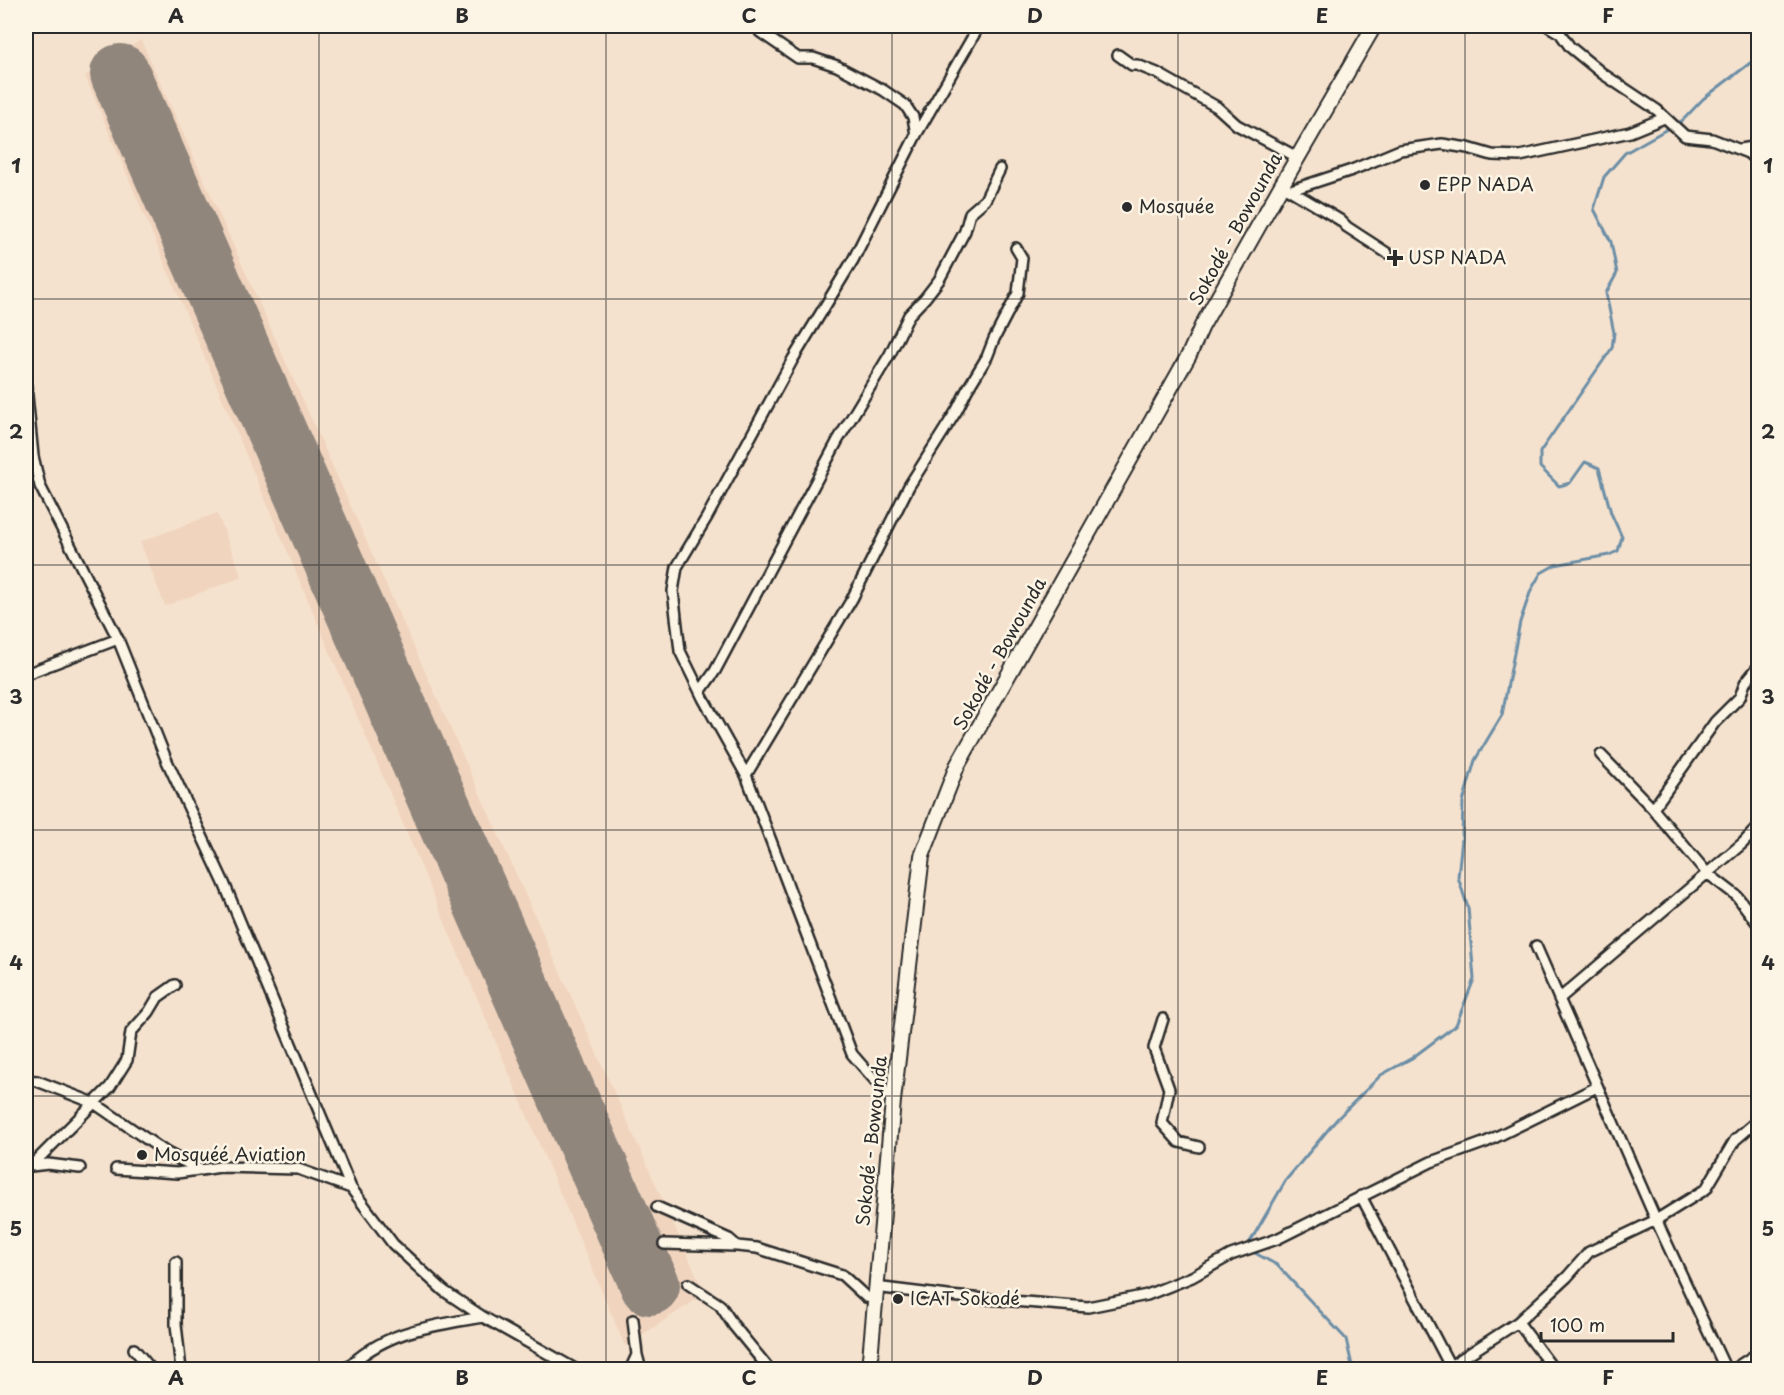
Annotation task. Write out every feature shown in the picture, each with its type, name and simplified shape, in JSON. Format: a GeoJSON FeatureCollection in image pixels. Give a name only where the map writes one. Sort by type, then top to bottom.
{"type":"FeatureCollection","features":[{"type":"Feature","properties":{"kind":"main road","name":"Sokodé - Bowounda"},"geometry":{"type":"LineString","coordinates":[[869,1370],[893,1101],[922,856],[957,766],[1175,380],[1202,326],[1286,189],[1297,157],[1374,26]]}},
{"type":"Feature","properties":{"kind":"street"},"geometry":{"type":"LineString","coordinates":[[893,1101],[852,1054],[746,775],[680,651],[673,591],[677,567],[707,517],[792,359],[853,260],[916,135],[979,26]]}},
{"type":"Feature","properties":{"kind":"street"},"geometry":{"type":"LineString","coordinates":[[1548,26],[1560,33],[1570,47],[1603,74],[1657,110],[1686,136],[1712,139],[1740,150],[1758,162]]}},
{"type":"Feature","properties":{"kind":"street"},"geometry":{"type":"LineString","coordinates":[[760,32],[798,58],[813,57],[837,66],[890,94],[905,105],[913,117],[916,135]]}},
{"type":"Feature","properties":{"kind":"street"},"geometry":{"type":"LineString","coordinates":[[1118,55],[1132,65],[1167,78],[1217,107],[1237,125],[1297,157]]}},
{"type":"Feature","properties":{"kind":"street"},"geometry":{"type":"LineString","coordinates":[[1286,189],[1352,170],[1400,150],[1442,144],[1492,155],[1520,156],[1630,132],[1664,118]]}},
{"type":"Feature","properties":{"kind":"street"},"geometry":{"type":"LineString","coordinates":[[1740,150],[1754,147],[1758,151]]}},
{"type":"Feature","properties":{"kind":"street"},"geometry":{"type":"LineString","coordinates":[[700,692],[715,671],[838,440],[864,398],[909,315],[939,280],[965,231],[970,213],[985,200],[1000,169]]}},
{"type":"Feature","properties":{"kind":"street"},"geometry":{"type":"LineString","coordinates":[[1286,189],[1340,220],[1387,253]]}},
{"type":"Feature","properties":{"kind":"street"},"geometry":{"type":"LineString","coordinates":[[746,775],[852,600],[909,486],[987,357],[1018,293],[1022,258],[1016,248]]}},
{"type":"Feature","properties":{"kind":"street"},"geometry":{"type":"LineString","coordinates":[[26,386],[33,456],[40,486],[118,639],[166,759],[224,883],[351,1188],[393,1244],[444,1292],[483,1317],[577,1370]]}},
{"type":"Feature","properties":{"kind":"street"},"geometry":{"type":"LineString","coordinates":[[26,674],[118,639]]}},
{"type":"Feature","properties":{"kind":"street"},"geometry":{"type":"LineString","coordinates":[[1653,809],[1715,722],[1740,697],[1745,683],[1758,667]]}},
{"type":"Feature","properties":{"kind":"street"},"geometry":{"type":"LineString","coordinates":[[1601,755],[1653,809],[1707,873],[1737,896],[1758,924]]}},
{"type":"Feature","properties":{"kind":"street"},"geometry":{"type":"LineString","coordinates":[[1559,999],[1743,843],[1758,826]]}},
{"type":"Feature","properties":{"kind":"street"},"geometry":{"type":"LineString","coordinates":[[1536,946],[1656,1220],[1726,1370]]}},
{"type":"Feature","properties":{"kind":"street"},"geometry":{"type":"LineString","coordinates":[[28,1165],[111,1087],[127,1060],[131,1032],[149,1012],[158,997],[175,985]]}},
{"type":"Feature","properties":{"kind":"street"},"geometry":{"type":"LineString","coordinates":[[1163,1018],[1154,1048],[1169,1089],[1162,1123],[1179,1142],[1199,1147]]}},
{"type":"Feature","properties":{"kind":"street"},"geometry":{"type":"LineString","coordinates":[[26,1080],[37,1081],[94,1103],[167,1153],[201,1170]]}},
{"type":"Feature","properties":{"kind":"street"},"geometry":{"type":"LineString","coordinates":[[663,1244],[737,1246],[766,1250],[842,1275],[866,1297],[875,1292],[1088,1306],[1147,1295],[1192,1277],[1231,1255],[1277,1239],[1431,1162],[1486,1142],[1597,1088]]}},
{"type":"Feature","properties":{"kind":"street"},"geometry":{"type":"LineString","coordinates":[[1360,1196],[1447,1368],[1518,1322],[1567,1277],[1589,1252],[1656,1220],[1707,1189],[1735,1140],[1758,1120]]}},
{"type":"Feature","properties":{"kind":"street"},"geometry":{"type":"LineString","coordinates":[[28,1165],[48,1164],[80,1168]]}},
{"type":"Feature","properties":{"kind":"street"},"geometry":{"type":"LineString","coordinates":[[116,1169],[177,1173],[220,1167],[298,1169],[351,1188]]}},
{"type":"Feature","properties":{"kind":"street"},"geometry":{"type":"LineString","coordinates":[[657,1208],[729,1239],[737,1246]]}},
{"type":"Feature","properties":{"kind":"street"},"geometry":{"type":"LineString","coordinates":[[176,1262],[176,1324],[181,1370]]}},
{"type":"Feature","properties":{"kind":"street"},"geometry":{"type":"LineString","coordinates":[[688,1284],[720,1305],[770,1370]]}},
{"type":"Feature","properties":{"kind":"street"},"geometry":{"type":"LineString","coordinates":[[345,1370],[375,1345],[409,1332],[483,1317]]}},
{"type":"Feature","properties":{"kind":"street"},"geometry":{"type":"LineString","coordinates":[[633,1320],[641,1370]]}},
{"type":"Feature","properties":{"kind":"street"},"geometry":{"type":"LineString","coordinates":[[1518,1322],[1554,1370]]}},
{"type":"Feature","properties":{"kind":"street"},"geometry":{"type":"LineString","coordinates":[[134,1349],[152,1370]]}},
{"type":"Feature","properties":{"kind":"street"},"geometry":{"type":"LineString","coordinates":[[1732,1370],[1758,1353]]}},
{"type":"Feature","properties":{"kind":"street"},"geometry":{"type":"LineString","coordinates":[[630,1370],[637,1355]]}},
{"type":"Feature","properties":{"kind":"shaded area"},"geometry":{"type":"Polygon","coordinates":[[[141,40],[705,1294],[625,1346],[85,76],[141,40]]]}},
{"type":"Feature","properties":{"kind":"shaded area"},"geometry":{"type":"Polygon","coordinates":[[[217,513],[242,577],[165,606],[140,542],[217,513]]]}},
{"type":"Feature","properties":{"kind":"waterway"},"geometry":{"type":"LineString","coordinates":[[1250,1242],[1286,1180],[1337,1119],[1381,1075],[1412,1058],[1456,1025],[1474,979],[1468,908],[1458,877],[1463,802],[1475,760],[1502,715],[1520,622],[1531,590],[1541,573],[1555,565],[1609,555],[1618,551],[1622,537],[1611,513],[1599,468],[1585,462],[1570,483],[1559,486],[1540,467],[1540,452],[1612,348],[1614,333],[1606,293],[1617,273],[1611,242],[1594,209],[1604,177],[1625,153],[1683,120],[1703,99],[1758,57]]}},
{"type":"Feature","properties":{"kind":"waterway"},"geometry":{"type":"LineString","coordinates":[[1253,1252],[1277,1265],[1346,1339],[1353,1370]]}},
{"type":"Feature","properties":{"kind":"runway"},"geometry":{"type":"LineString","coordinates":[[120,74],[650,1285]]}},
{"type":"Feature","properties":{"kind":"place","name":"EPP NADA"},"geometry":{"type":"Point","coordinates":[1425,185]}},
{"type":"Feature","properties":{"kind":"place","name":"Mosquée"},"geometry":{"type":"Point","coordinates":[1127,207]}},
{"type":"Feature","properties":{"kind":"place","name":"USP NADA"},"geometry":{"type":"Point","coordinates":[1395,258]}},
{"type":"Feature","properties":{"kind":"place","name":"Mosquéé Aviation"},"geometry":{"type":"Point","coordinates":[142,1155]}},
{"type":"Feature","properties":{"kind":"place","name":"ICAT Sokodé"},"geometry":{"type":"Point","coordinates":[898,1299]}}]}
